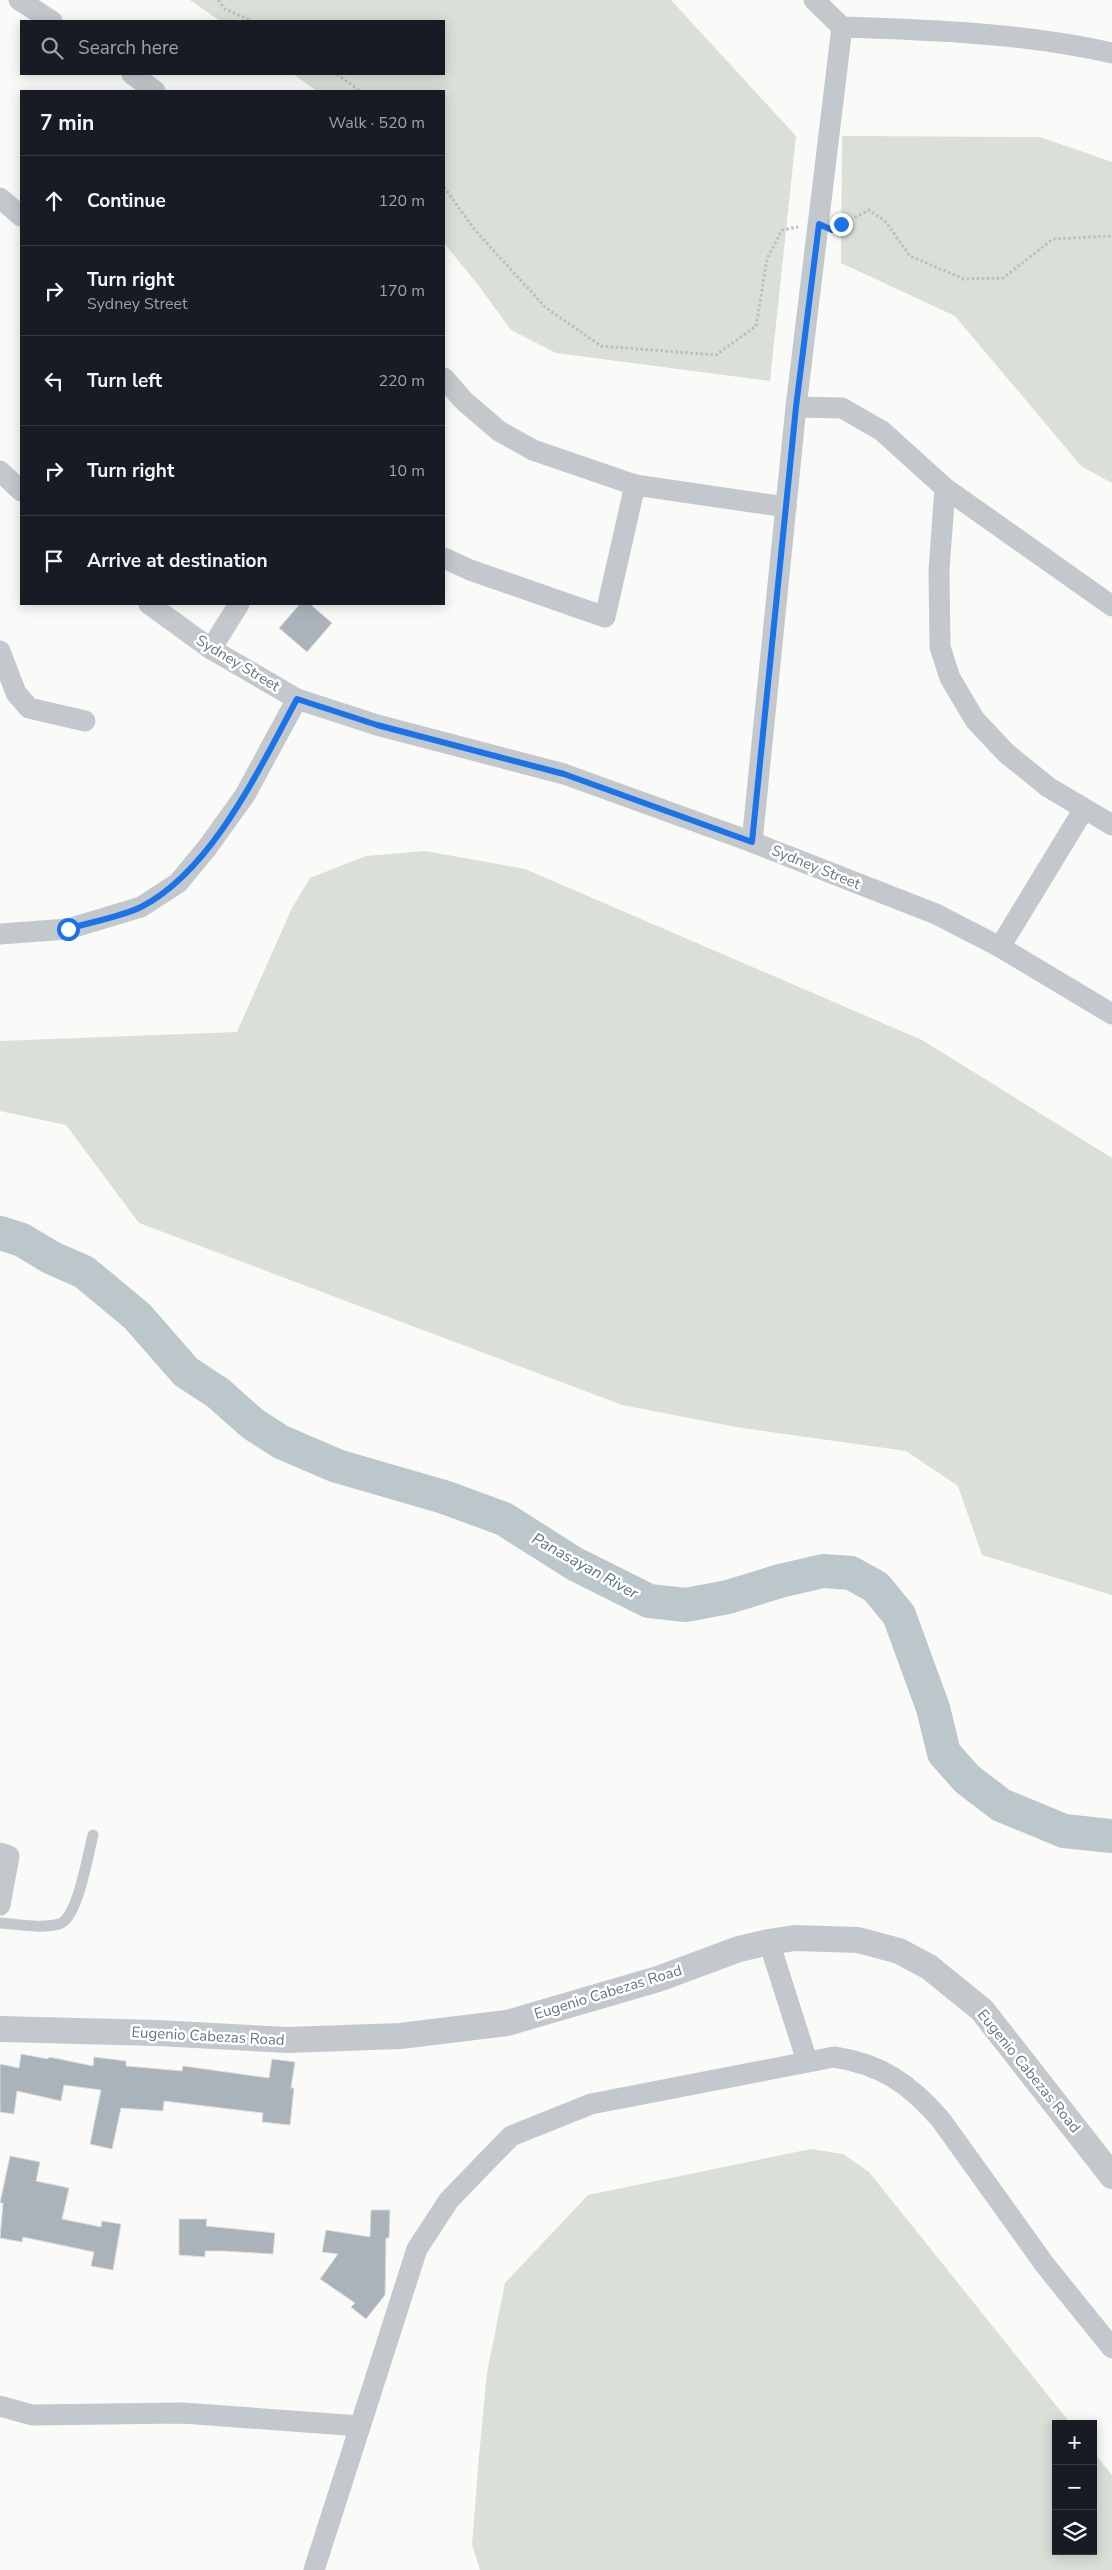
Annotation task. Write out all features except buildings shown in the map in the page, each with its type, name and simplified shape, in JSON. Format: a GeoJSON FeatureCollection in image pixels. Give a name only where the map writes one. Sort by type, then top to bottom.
{"type":"FeatureCollection","features":[{"type":"Feature","properties":{"kind":"street"},"geometry":{"type":"LineString","coordinates":[[19,0],[50,20]]}},
{"type":"Feature","properties":{"kind":"street"},"geometry":{"type":"LineString","coordinates":[[814,0],[842,27],[923,30],[1051,41],[1112,53]]}},
{"type":"Feature","properties":{"kind":"street"},"geometry":{"type":"LineString","coordinates":[[752,842],[796,407],[842,27]]}},
{"type":"Feature","properties":{"kind":"street"},"geometry":{"type":"LineString","coordinates":[[133,75],[154,90]]}},
{"type":"Feature","properties":{"kind":"street"},"geometry":{"type":"LineString","coordinates":[[0,198],[20,215]]}},
{"type":"Feature","properties":{"kind":"street"},"geometry":{"type":"LineString","coordinates":[[445,379],[464,400],[499,431],[524,445],[635,485],[786,508]]}},
{"type":"Feature","properties":{"kind":"street"},"geometry":{"type":"LineString","coordinates":[[796,407],[842,408],[882,431],[945,488],[1112,606]]}},
{"type":"Feature","properties":{"kind":"street"},"geometry":{"type":"LineString","coordinates":[[0,471],[20,490]]}},
{"type":"Feature","properties":{"kind":"street"},"geometry":{"type":"LineString","coordinates":[[445,558],[470,570],[605,617],[635,485]]}},
{"type":"Feature","properties":{"kind":"street"},"geometry":{"type":"LineString","coordinates":[[945,488],[939,570],[940,647],[950,678],[975,720],[1006,753],[1048,787],[1112,825]]}},
{"type":"Feature","properties":{"kind":"street","name":"Sydney Street"},"geometry":{"type":"LineString","coordinates":[[150,605],[211,649],[297,699],[377,725],[564,774],[752,842],[936,914],[1000,947],[1112,1014]]}},
{"type":"Feature","properties":{"kind":"street"},"geometry":{"type":"LineString","coordinates":[[211,649],[238,605]]}},
{"type":"Feature","properties":{"kind":"street"},"geometry":{"type":"LineString","coordinates":[[0,651],[16,693],[29,708],[85,720]]}},
{"type":"Feature","properties":{"kind":"street"},"geometry":{"type":"LineString","coordinates":[[0,934],[77,926],[141,907],[178,883],[207,848],[245,795],[297,699]]}},
{"type":"Feature","properties":{"kind":"street"},"geometry":{"type":"LineString","coordinates":[[1000,947],[1084,808]]}},
{"type":"Feature","properties":{"kind":"street"},"geometry":{"type":"LineString","coordinates":[[0,1852],[9,1856],[0,1905]]}},
{"type":"Feature","properties":{"kind":"street","name":"Eugenio Cabezas Road"},"geometry":{"type":"LineString","coordinates":[[0,2029],[157,2033],[288,2040],[400,2036],[507,2023],[658,1979],[740,1949],[769,1942],[795,1938],[858,1940],[899,1951],[929,1968],[982,2010],[1112,2176]]}},
{"type":"Feature","properties":{"kind":"street"},"geometry":{"type":"LineString","coordinates":[[769,1942],[807,2060]]}},
{"type":"Feature","properties":{"kind":"street"},"geometry":{"type":"LineString","coordinates":[[314,2570],[417,2248],[449,2200],[511,2136],[591,2104],[834,2056],[857,2060],[881,2069],[924,2100],[957,2142],[1045,2265],[1112,2348]]}},
{"type":"Feature","properties":{"kind":"street"},"geometry":{"type":"LineString","coordinates":[[0,2406],[32,2414],[183,2413],[360,2426]]}},
{"type":"Feature","properties":{"kind":"lane"},"geometry":{"type":"LineString","coordinates":[[0,1923],[49,1925],[60,1924],[65,1921],[75,1905],[93,1835]]}},
{"type":"Feature","properties":{"kind":"path"},"geometry":{"type":"LineString","coordinates":[[218,0],[225,10],[250,20]]}},
{"type":"Feature","properties":{"kind":"path"},"geometry":{"type":"LineString","coordinates":[[338,75],[359,90]]}},
{"type":"Feature","properties":{"kind":"path"},"geometry":{"type":"LineString","coordinates":[[445,188],[474,230],[545,307],[601,346],[716,355],[756,326],[767,259],[782,230],[819,224],[832,230],[870,210],[885,220],[910,256],[964,279],[1003,278],[1053,239],[1112,236]]}},
{"type":"Feature","properties":{"kind":"shaded area"},"geometry":{"type":"Polygon","coordinates":[[[190,0],[671,0],[796,136],[770,381],[556,353],[511,330],[445,244],[445,90],[316,90],[294,75],[445,75],[445,20],[219,20],[190,0]]]}},
{"type":"Feature","properties":{"kind":"shaded area"},"geometry":{"type":"Polygon","coordinates":[[[842,136],[1040,137],[1112,162],[1112,483],[1081,466],[955,316],[841,263],[842,136]]]}},
{"type":"Feature","properties":{"kind":"shaded area"},"geometry":{"type":"Polygon","coordinates":[[[425,851],[525,869],[922,1040],[1112,1158],[1112,1595],[982,1555],[958,1486],[906,1451],[736,1427],[622,1405],[139,1223],[66,1125],[0,1111],[0,1041],[237,1032],[292,908],[310,878],[366,856],[425,851]]]}},
{"type":"Feature","properties":{"kind":"shaded area"},"geometry":{"type":"Polygon","coordinates":[[[811,2149],[843,2154],[869,2172],[1068,2420],[1052,2420],[1052,2555],[1097,2555],[1097,2457],[1112,2475],[1112,2570],[480,2570],[472,2545],[479,2456],[487,2373],[505,2283],[588,2195],[811,2149]]]}},
{"type":"Feature","properties":{"kind":"waterway","name":"Panasayan River"},"geometry":{"type":"LineString","coordinates":[[0,1233],[22,1240],[52,1258],[84,1272],[137,1316],[186,1372],[218,1393],[253,1424],[281,1442],[337,1466],[444,1497],[504,1519],[575,1564],[649,1601],[686,1605],[728,1597],[780,1581],[823,1571],[851,1573],[876,1587],[899,1615],[933,1708],[944,1753],[967,1779],[1001,1805],[1064,1831],[1112,1836]]}},
{"type":"Feature","properties":{"kind":"route"},"geometry":{"type":"LineString","coordinates":[[68,929],[141,907],[178,883],[207,848],[245,795],[297,699],[377,725],[564,774],[752,842],[796,407],[819,224],[832,230],[841,224]]}}]}
